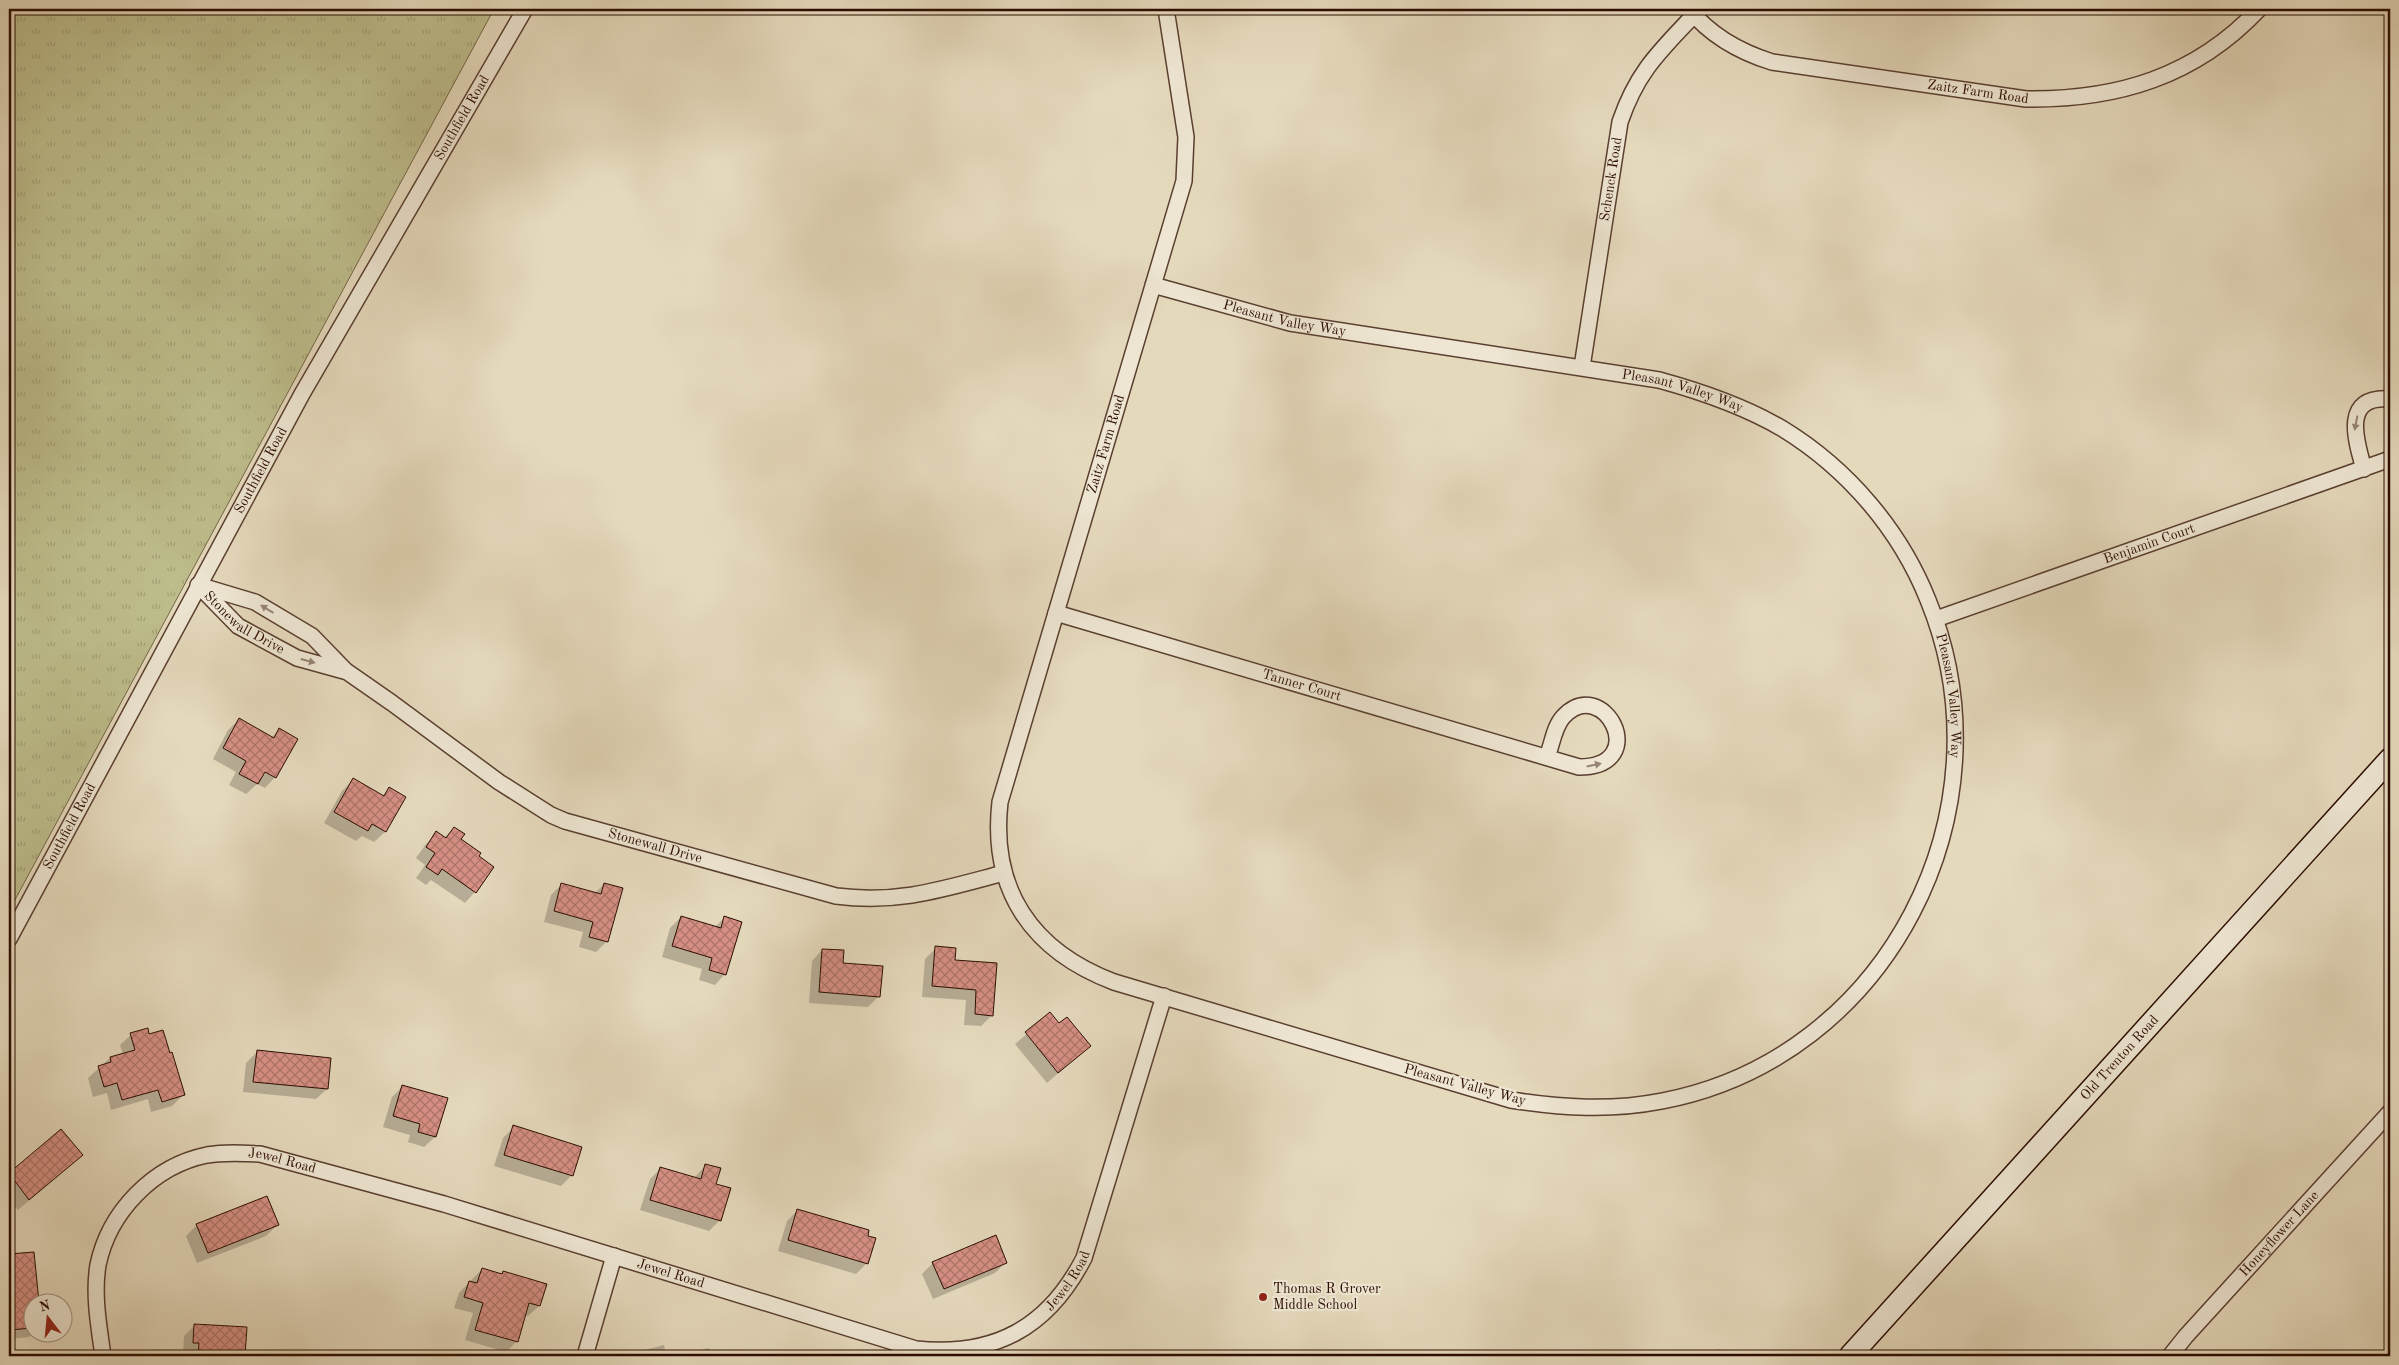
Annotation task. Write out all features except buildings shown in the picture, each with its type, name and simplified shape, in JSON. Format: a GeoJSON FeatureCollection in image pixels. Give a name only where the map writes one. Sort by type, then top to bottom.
{"type":"FeatureCollection","features":[{"type":"Feature","properties":{"kind":"main road","name":"Old Trenton Road"},"geometry":{"type":"LineString","coordinates":[[1850,1356],[2390,759]]}},
{"type":"Feature","properties":{"kind":"street","name":"Southfield Road"},"geometry":{"type":"LineString","coordinates":[[9,939],[302,394],[525,9]]}},
{"type":"Feature","properties":{"kind":"street","name":"Zaitz Farm Road"},"geometry":{"type":"LineString","coordinates":[[1004,873],[999,846],[1000,802],[1184,181],[1186,137],[1166,9]]}},
{"type":"Feature","properties":{"kind":"street","name":"Zaitz Farm Road"},"geometry":{"type":"LineString","coordinates":[[1692,12],[1712,32],[1735,47],[1772,62],[2026,99],[2067,99],[2102,95],[2141,85],[2179,69],[2214,48],[2259,9]]}},
{"type":"Feature","properties":{"kind":"street","name":"Schenck Road"},"geometry":{"type":"LineString","coordinates":[[1582,367],[1620,122],[1628,98],[1640,75],[1692,12]]}},
{"type":"Feature","properties":{"kind":"street","name":"Pleasant Valley Way"},"geometry":{"type":"LineString","coordinates":[[1004,873],[1014,899],[1029,923],[1047,944],[1069,961],[1106,979],[1511,1100],[1549,1106],[1619,1107],[1663,1101],[1700,1091],[1741,1076],[1781,1055],[1817,1029],[1850,999],[1878,967],[1900,936],[1926,885],[1936,860],[1947,822],[1954,778],[1956,733],[1954,694],[1946,652],[1936,620],[1920,581],[1899,542],[1872,506],[1848,479],[1810,448],[1784,430],[1742,407],[1705,392],[1659,380],[1290,323],[1153,285]]}},
{"type":"Feature","properties":{"kind":"street"},"geometry":{"type":"LineString","coordinates":[[2364,469],[2354,428],[2356,417],[2370,402],[2390,398]]}},
{"type":"Feature","properties":{"kind":"street","name":"Benjamin Court"},"geometry":{"type":"LineString","coordinates":[[1936,620],[2390,459]]}},
{"type":"Feature","properties":{"kind":"street","name":"Stonewall Drive"},"geometry":{"type":"LineString","coordinates":[[198,585],[238,626],[296,658],[346,672]]}},
{"type":"Feature","properties":{"kind":"street","name":"Stonewall Drive"},"geometry":{"type":"LineString","coordinates":[[198,585],[255,602],[312,636],[346,672],[392,702],[499,782],[551,815],[565,821],[846,898],[891,899],[920,895],[1004,873]]}},
{"type":"Feature","properties":{"kind":"street","name":"Tanner Court"},"geometry":{"type":"LineString","coordinates":[[1056,613],[1547,757],[1579,766],[1594,767],[1604,762],[1616,747],[1617,732],[1614,723],[1605,712],[1596,708],[1576,708],[1562,718],[1547,757]]}},
{"type":"Feature","properties":{"kind":"street","name":"Jewel Road"},"geometry":{"type":"LineString","coordinates":[[103,1356],[96,1292],[98,1265],[106,1240],[118,1216],[135,1195],[158,1176],[181,1163],[207,1155],[234,1152],[260,1154],[444,1204],[916,1348],[942,1351],[966,1350],[988,1345],[1012,1335],[1035,1322],[1054,1304],[1072,1282],[1084,1258],[1164,996]]}},
{"type":"Feature","properties":{"kind":"street","name":"Honeyflower Lane"},"geometry":{"type":"LineString","coordinates":[[2170,1356],[2172,1351],[2390,1112]]}},
{"type":"Feature","properties":{"kind":"street"},"geometry":{"type":"LineString","coordinates":[[585,1356],[614,1256]]}},
{"type":"Feature","properties":{"kind":"green space"},"geometry":{"type":"Polygon","coordinates":[[[9,9],[494,9],[9,911],[9,9]]]}},
{"type":"Feature","properties":{"kind":"place","name":"Thomas R Grover Middle School"},"geometry":{"type":"Point","coordinates":[1263,1297]}}]}
